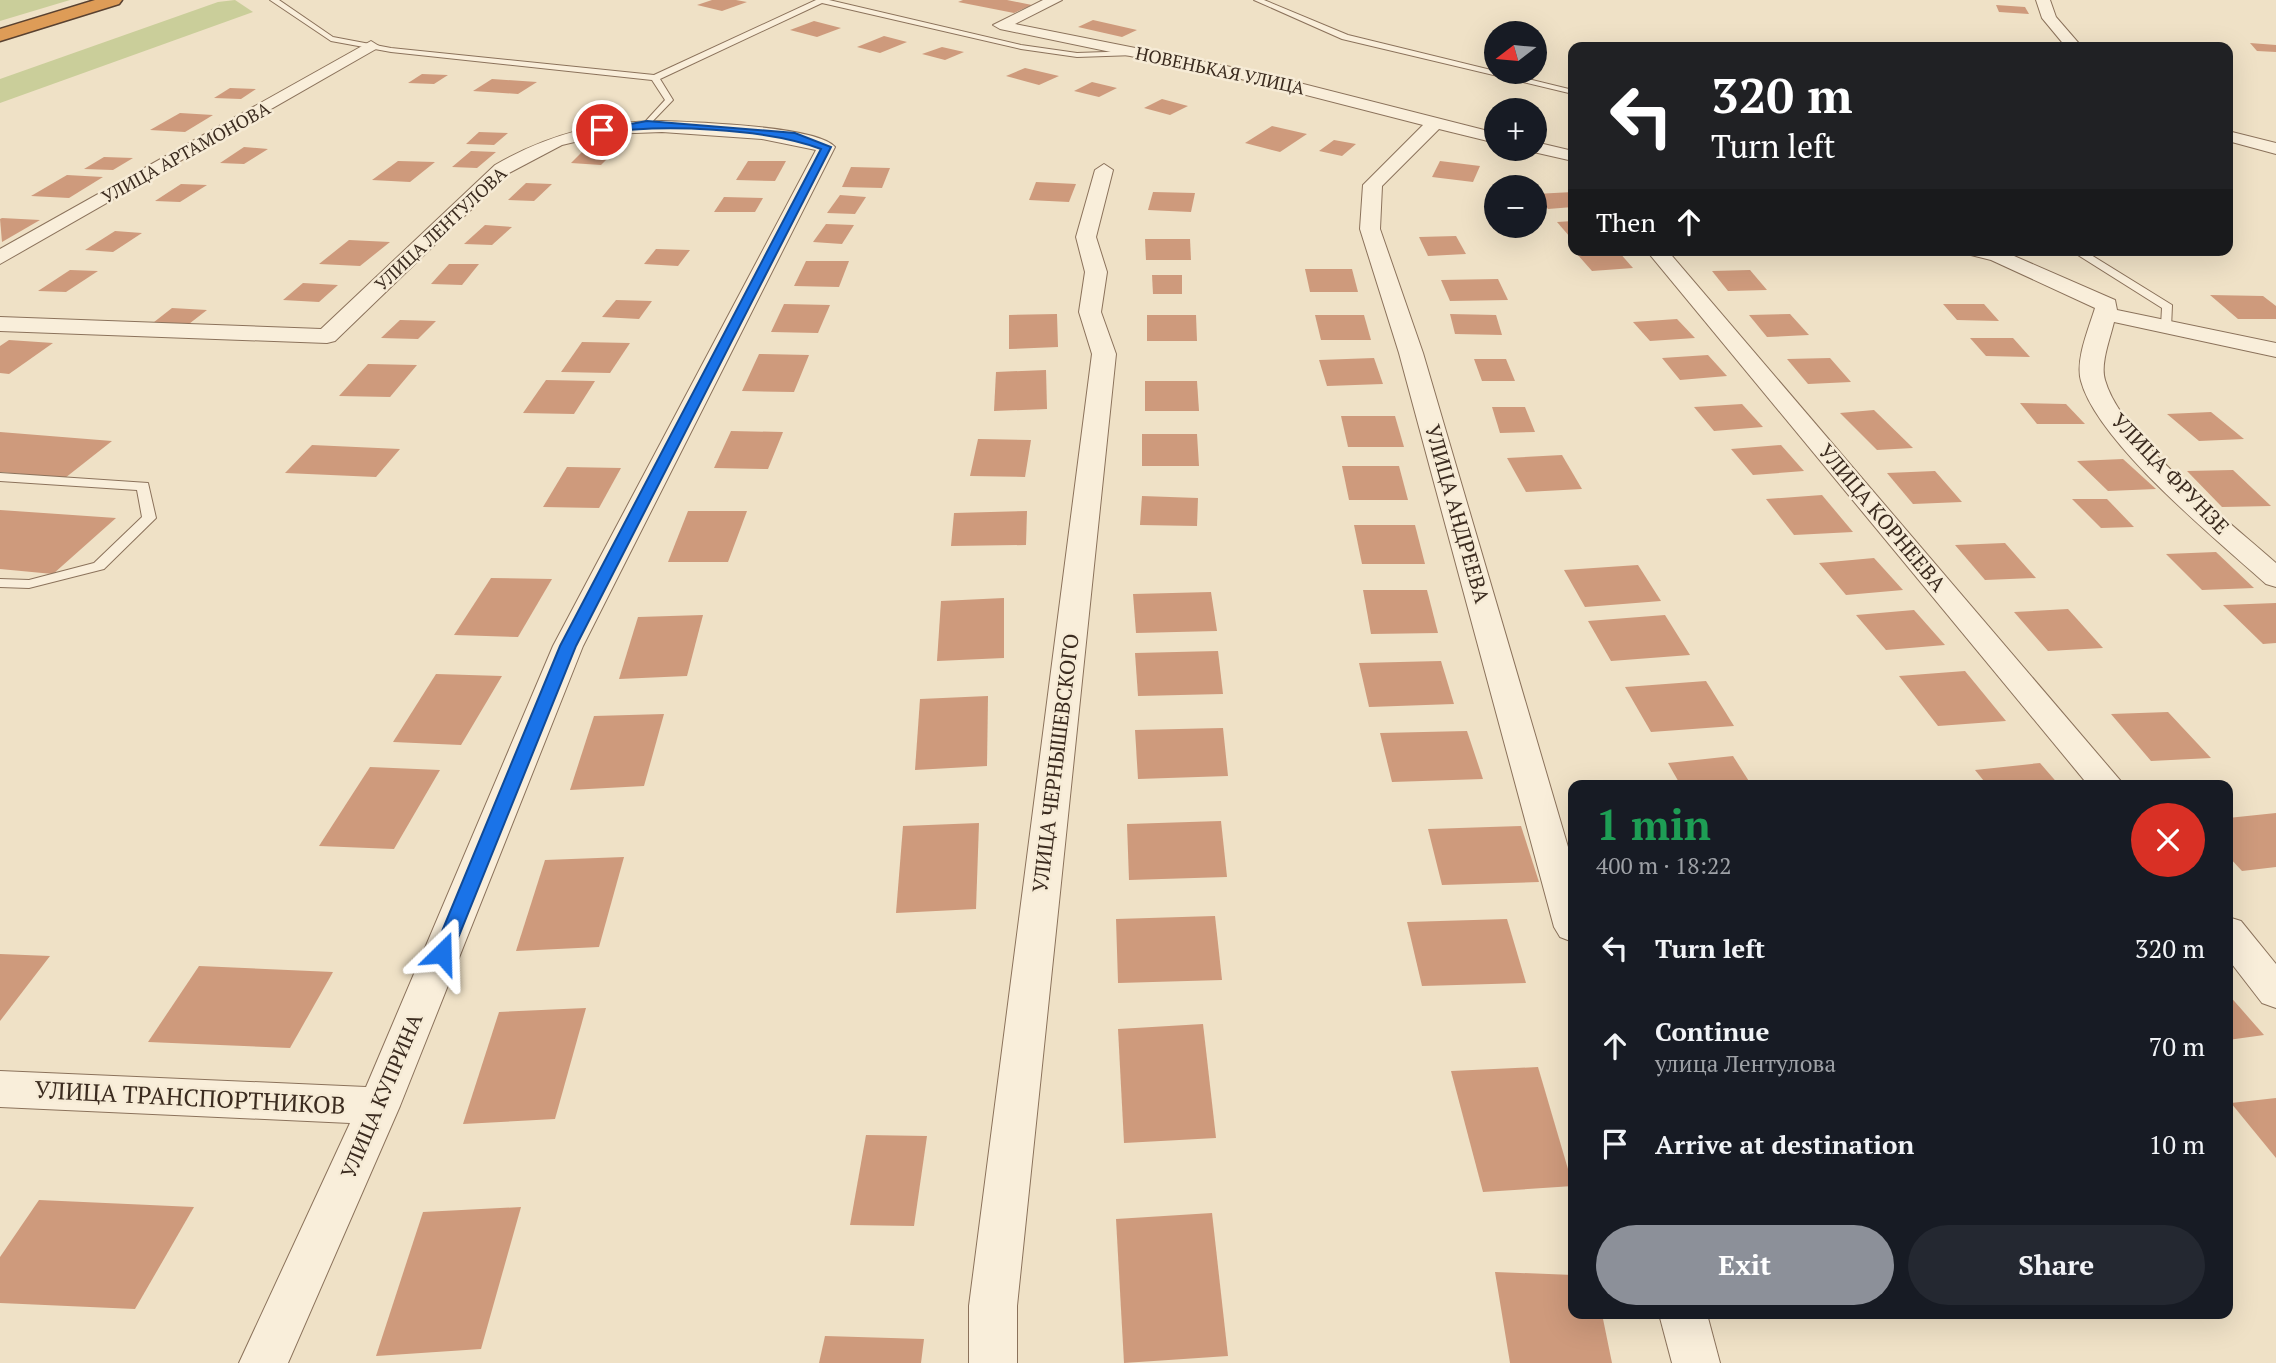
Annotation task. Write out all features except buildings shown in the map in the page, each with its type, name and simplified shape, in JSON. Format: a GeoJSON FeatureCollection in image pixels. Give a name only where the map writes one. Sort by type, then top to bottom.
{"type":"FeatureCollection","features":[{"type":"Feature","properties":{"kind":"highway"},"geometry":{"type":"LineString","coordinates":[[0,35],[113,0]]}},
{"type":"Feature","properties":{"kind":"street","name":"НОВЕНЬКАЯ УЛИЦА"},"geometry":{"type":"LineString","coordinates":[[1055,0],[1000,25],[1256,77],[1484,135]]}},
{"type":"Feature","properties":{"kind":"street"},"geometry":{"type":"LineString","coordinates":[[2043,0],[2049,18],[2070,42]]}},
{"type":"Feature","properties":{"kind":"street","name":"УЛИЦА АРТАМОНОВА"},"geometry":{"type":"LineString","coordinates":[[0,258],[371,46]]}},
{"type":"Feature","properties":{"kind":"street","name":"УЛИЦА ЛЕНТУЛОВА"},"geometry":{"type":"LineString","coordinates":[[0,324],[327,336],[502,169],[532,149],[579,133],[647,124],[795,136],[827,147]]}},
{"type":"Feature","properties":{"kind":"street","name":"УЛИЦА АНДРЕЕВА"},"geometry":{"type":"LineString","coordinates":[[1434,124],[1373,185],[1370,229],[1411,353],[1568,909]]}},
{"type":"Feature","properties":{"kind":"street"},"geometry":{"type":"LineString","coordinates":[[2233,137],[2276,149]]}},
{"type":"Feature","properties":{"kind":"street","name":"УЛИЦА КУПРИНА"},"geometry":{"type":"LineString","coordinates":[[263,1363],[379,1106],[568,646],[827,147]]}},
{"type":"Feature","properties":{"kind":"street"},"geometry":{"type":"LineString","coordinates":[[1547,150],[1568,155]]}},
{"type":"Feature","properties":{"kind":"street","name":"УЛИЦА ЧЕРНЫШЕВСКОГО"},"geometry":{"type":"LineString","coordinates":[[993,1363],[993,1306],[1104,354],[1090,312],[1096,272],[1086,237],[1104,170]]}},
{"type":"Feature","properties":{"kind":"street","name":"УЛИЦА КОРНЕЕВА"},"geometry":{"type":"LineString","coordinates":[[1661,256],[2103,780]]}},
{"type":"Feature","properties":{"kind":"street"},"geometry":{"type":"LineString","coordinates":[[1998,256],[2107,305],[2105,314],[2276,351]]}},
{"type":"Feature","properties":{"kind":"street","name":"УЛИЦА ФРУНЗЕ"},"geometry":{"type":"LineString","coordinates":[[2105,314],[2092,378],[2114,423],[2276,578]]}},
{"type":"Feature","properties":{"kind":"street"},"geometry":{"type":"LineString","coordinates":[[2233,938],[2276,992]]}},
{"type":"Feature","properties":{"kind":"street","name":"УЛИЦА ТРАНСПОРТНИКОВ"},"geometry":{"type":"LineString","coordinates":[[0,1089],[379,1106]]}},
{"type":"Feature","properties":{"kind":"street"},"geometry":{"type":"LineString","coordinates":[[1684,1319],[1696,1363]]}},
{"type":"Feature","properties":{"kind":"lane"},"geometry":{"type":"LineString","coordinates":[[274,0],[331,39],[371,46],[655,78],[821,0],[1021,47],[1077,55],[1135,52]]}},
{"type":"Feature","properties":{"kind":"lane"},"geometry":{"type":"LineString","coordinates":[[1258,0],[1345,37],[1568,91]]}},
{"type":"Feature","properties":{"kind":"lane"},"geometry":{"type":"LineString","coordinates":[[647,124],[669,100],[655,78]]}},
{"type":"Feature","properties":{"kind":"lane"},"geometry":{"type":"LineString","coordinates":[[2085,256],[2168,307],[2167,326]]}},
{"type":"Feature","properties":{"kind":"lane"},"geometry":{"type":"LineString","coordinates":[[0,477],[143,486],[149,519],[99,566],[29,584],[0,583]]}},
{"type":"Feature","properties":{"kind":"green space"},"geometry":{"type":"Polygon","coordinates":[[[0,0],[70,0],[0,21],[0,0]]]}},
{"type":"Feature","properties":{"kind":"green space"},"geometry":{"type":"Polygon","coordinates":[[[235,0],[253,12],[0,103],[0,79],[218,2],[235,0]]]}},
{"type":"Feature","properties":{"kind":"route"},"geometry":{"type":"LineString","coordinates":[[442,953],[568,646],[827,147],[795,136],[647,124],[602,130]]}}]}
